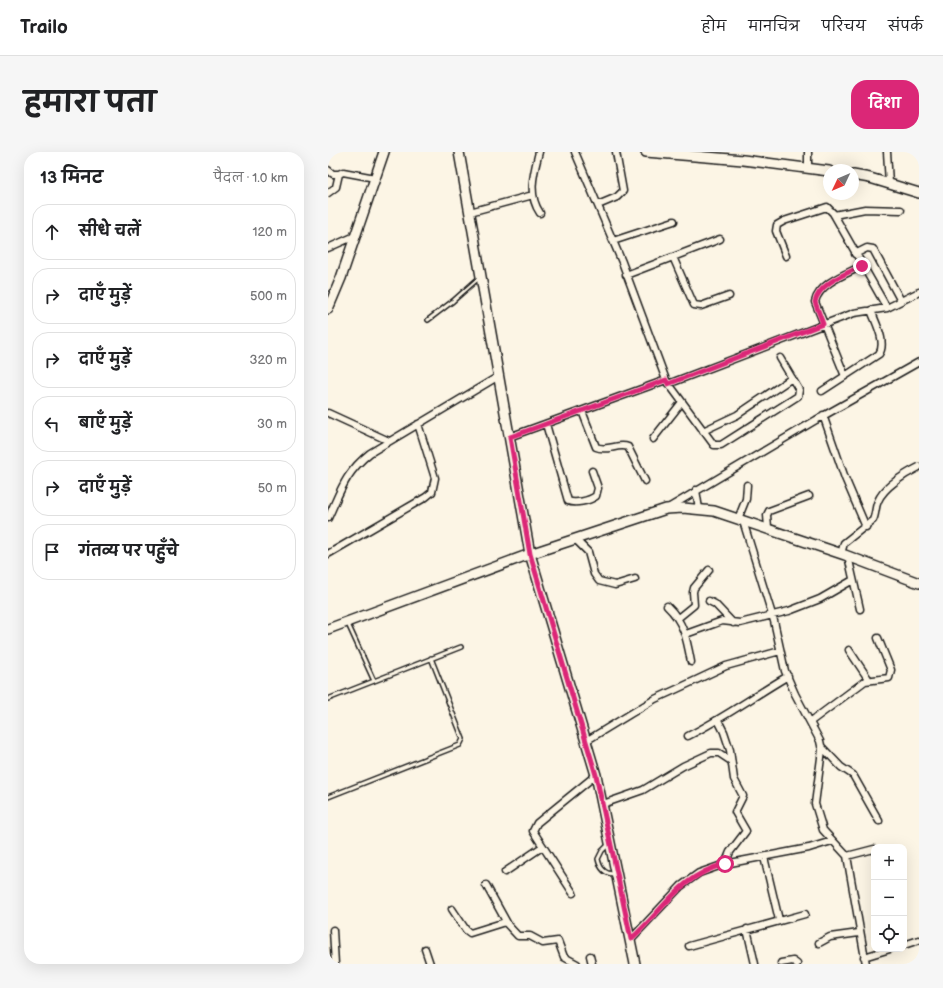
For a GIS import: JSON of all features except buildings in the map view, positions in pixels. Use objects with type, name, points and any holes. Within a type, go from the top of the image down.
[{"type":"main road","points":[[328,309],[341,278],[384,152]]},
{"type":"main road","points":[[459,152],[530,554],[596,775],[612,842],[636,964]]},
{"type":"main road","points":[[646,152],[745,156],[823,170]]},
{"type":"main road","points":[[859,176],[889,183],[919,193]]},
{"type":"main road","points":[[328,629],[530,554],[666,509],[699,509],[741,520],[845,555],[919,583]]},
{"type":"street","points":[[539,152],[532,186],[534,203],[540,213]]},
{"type":"street","points":[[575,152],[613,241],[667,382],[714,445],[721,445],[796,400],[799,393],[780,358]]},
{"type":"street","points":[[598,205],[617,197],[623,191],[616,152]]},
{"type":"street","points":[[808,152],[808,168]]},
{"type":"street","points":[[887,152],[889,183]]},
{"type":"street","points":[[328,170],[333,174],[339,174],[346,171],[375,178]]},
{"type":"street","points":[[328,193],[336,187],[339,174]]},
{"type":"street","points":[[470,212],[533,195]]},
{"type":"street","points":[[786,256],[776,231],[777,225],[824,207],[830,209],[886,308]]},
{"type":"street","points":[[834,215],[866,209],[901,210]]},
{"type":"street","points":[[613,241],[674,220]]},
{"type":"street","points":[[328,248],[355,236]]},
{"type":"street","points":[[626,275],[720,239]]},
{"type":"street","points":[[855,254],[867,248],[873,249],[901,301]]},
{"type":"street","points":[[673,257],[694,306],[701,306],[729,296]]},
{"type":"street","points":[[845,376],[815,302],[819,292],[832,282],[862,266]]},
{"type":"street","points":[[510,437],[667,382],[854,313],[886,308],[919,292]]},
{"type":"street","points":[[822,391],[879,354],[883,348],[871,310]]},
{"type":"street","points":[[666,509],[823,415],[919,362]]},
{"type":"street","points":[[328,518],[352,469],[370,453],[499,376]]},
{"type":"street","points":[[703,431],[736,415],[792,378]]},
{"type":"street","points":[[652,438],[682,402]]},
{"type":"street","points":[[582,411],[596,447],[602,449],[622,446],[628,447],[645,481]]},
{"type":"street","points":[[328,421],[330,413],[389,441]]},
{"type":"street","points":[[823,415],[844,478],[866,526]]},
{"type":"street","points":[[328,554],[426,497],[432,492],[435,478],[418,424]]},
{"type":"street","points":[[546,424],[568,500],[571,502],[596,496],[598,488],[592,471]]},
{"type":"street","points":[[860,608],[854,580],[845,555],[844,543],[873,520],[876,507],[882,495],[905,475],[919,468]]},
{"type":"street","points":[[747,485],[746,499],[741,520],[772,614],[780,651],[788,676],[822,746],[841,766],[853,775],[879,821]]},
{"type":"street","points":[[696,490],[699,509]]},
{"type":"street","points":[[768,528],[767,515],[769,511],[809,496]]},
{"type":"street","points":[[576,540],[588,552],[594,574],[599,581],[615,585],[634,579]]},
{"type":"street","points":[[678,618],[694,605],[694,588],[709,570]]},
{"type":"street","points":[[686,634],[722,621],[740,623],[789,611],[808,604],[854,580]]},
{"type":"street","points":[[709,601],[715,604],[733,622]]},
{"type":"street","points":[[667,606],[678,618],[686,634],[691,662]]},
{"type":"street","points":[[810,722],[861,684],[869,680],[889,678],[891,675],[891,670],[878,638]]},
{"type":"street","points":[[849,650],[869,680]]},
{"type":"street","points":[[586,741],[655,699],[726,666],[780,651]]},
{"type":"street","points":[[688,736],[718,720],[788,676]]},
{"type":"street","points":[[718,720],[724,732],[734,779],[743,796],[734,812],[746,831],[730,852],[725,864]]},
{"type":"street","points":[[822,746],[815,804],[823,830],[847,856],[859,933],[866,964]]},
{"type":"street","points":[[603,804],[643,790],[683,766],[711,752],[719,753],[731,761]]},
{"type":"street","points":[[573,893],[542,848],[534,834],[534,827],[596,775]]},
{"type":"street","points":[[631,939],[681,886],[699,873],[725,864],[809,848],[832,841]]},
{"type":"street","points":[[505,872],[542,848]]},
{"type":"street","points":[[847,856],[871,850]]},
{"type":"street","points":[[764,857],[779,920]]},
{"type":"street","points":[[486,885],[507,922],[518,936],[530,936],[542,943],[558,941],[564,957],[577,964]]},
{"type":"street","points":[[452,909],[466,930],[470,933],[502,922],[507,922]]},
{"type":"street","points":[[689,946],[746,929],[805,914]]},
{"type":"street","points":[[746,929],[756,964]]},
{"type":"street","points":[[333,930],[334,964]]},
{"type":"street","points":[[819,943],[830,937],[859,933]]},
{"type":"street","points":[[907,944],[919,940]]},
{"type":"street","points":[[425,949],[430,964]]},
{"type":"street","points":[[864,957],[880,952]]},
{"type":"street","points":[[590,956],[592,964]]},
{"type":"street","points":[[780,963],[794,961],[797,964]]},
{"type":"lane","points":[[428,320],[453,301],[481,276]]},
{"type":"lane","points":[[347,622],[374,681]]},
{"type":"lane","points":[[328,699],[461,647]]},
{"type":"lane","points":[[328,797],[460,745],[462,739],[431,658]]},
{"type":"lane","points":[[612,842],[599,855],[599,865],[606,872],[618,874]]},
{"type":"route","points":[[725,864],[707,869],[681,886],[644,927],[631,939],[601,791],[530,554],[510,437],[666,380],[668,384],[757,351],[823,324],[815,302],[819,292],[832,282],[862,266]]}]
